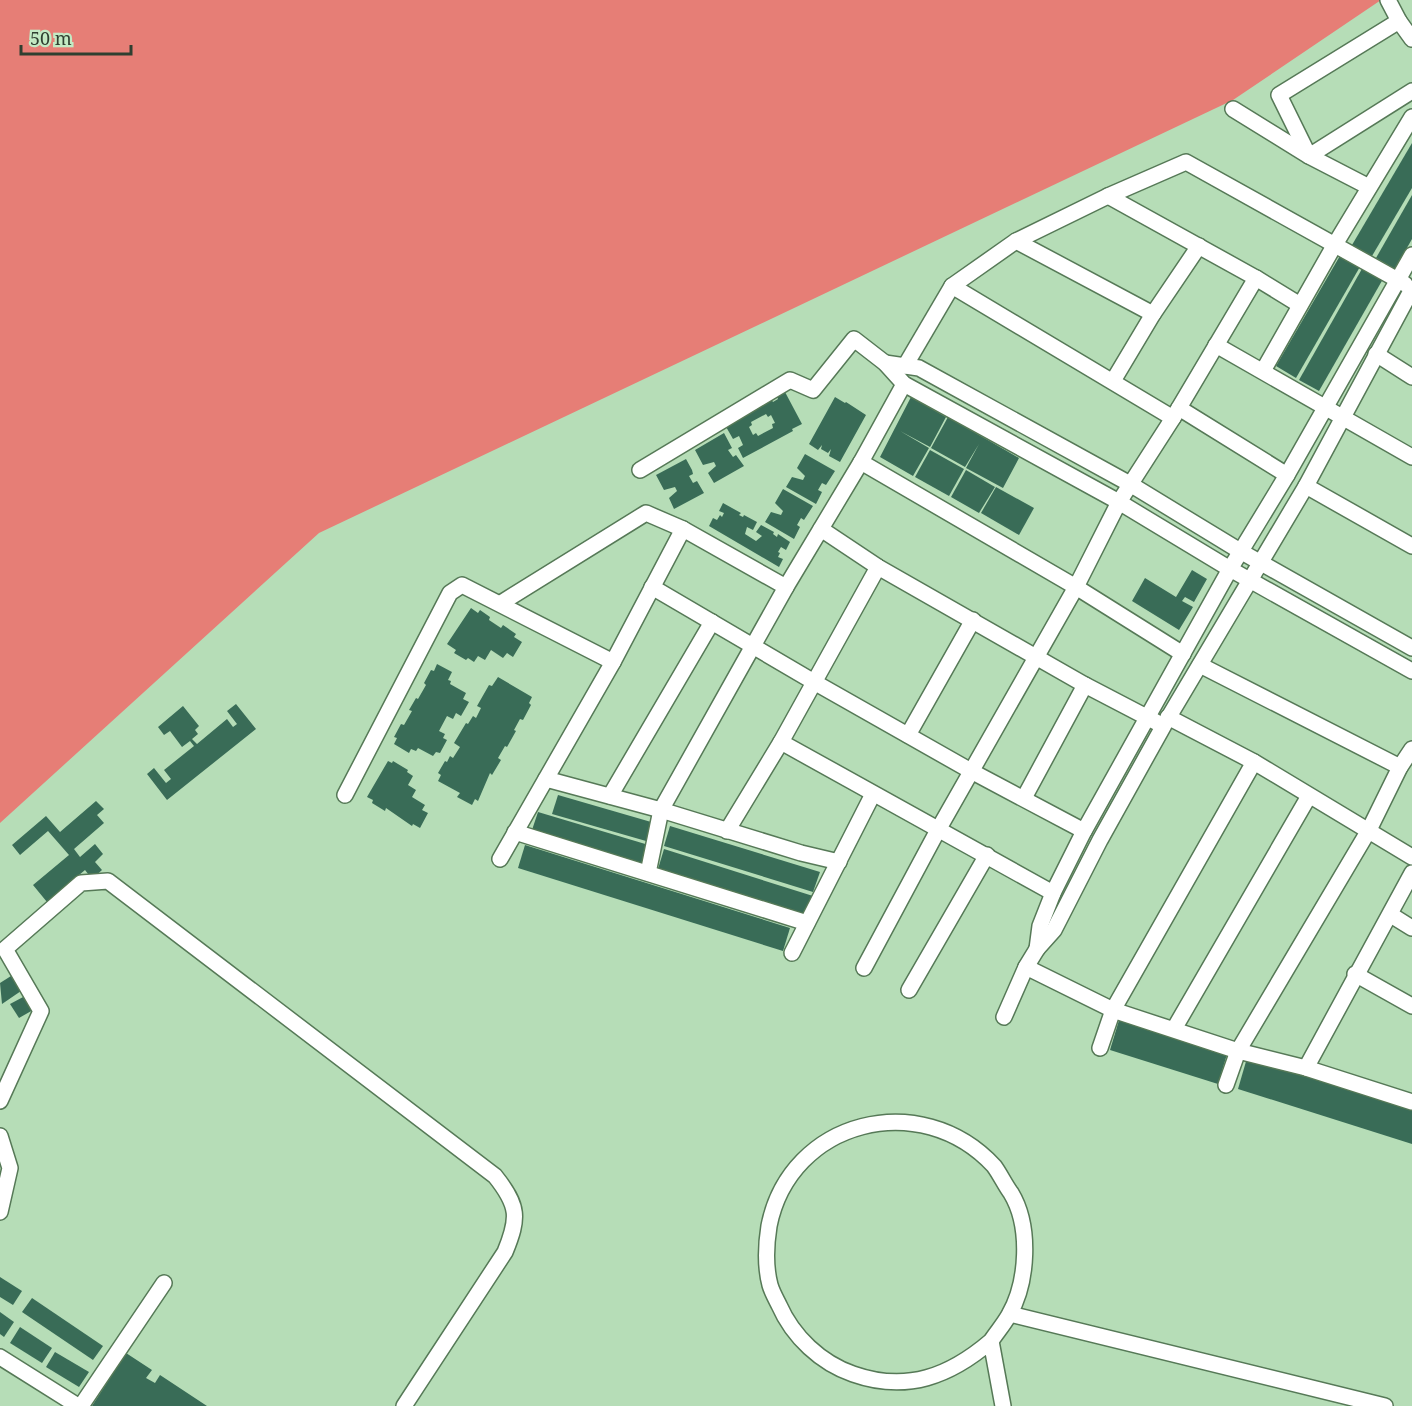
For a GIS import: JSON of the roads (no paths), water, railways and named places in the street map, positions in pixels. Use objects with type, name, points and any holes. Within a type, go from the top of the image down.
[{"type":"street","points":[[1388,0],[1412,39]]},
{"type":"street","points":[[1310,156],[1280,94],[1399,21]]},
{"type":"street","points":[[1310,156],[1412,91]]},
{"type":"street","points":[[1233,109],[1310,156],[1369,187]]},
{"type":"street","points":[[1263,371],[1334,246],[1412,117]]},
{"type":"street","points":[[905,366],[952,285],[1016,241],[1108,196],[1186,162],[1334,246],[1398,279],[1412,289],[1306,486],[1166,721],[1054,930],[1037,949],[1026,967],[1004,1017]]},
{"type":"street","points":[[1108,196],[1300,305]]},
{"type":"street","points":[[1016,241],[1153,314]]},
{"type":"street","points":[[1113,381],[1153,314],[1199,246]]},
{"type":"street","points":[[1037,949],[1040,926],[1053,893],[1084,831],[1230,568],[1287,475],[1412,255]]},
{"type":"street","points":[[864,968],[938,830],[1076,587],[1119,502],[1176,413],[1256,278]]},
{"type":"street","points":[[952,285],[1113,381],[1287,475]]},
{"type":"street","points":[[640,470],[790,381],[813,390],[854,339],[885,363],[904,384],[1119,502],[1412,671]]},
{"type":"street","points":[[1216,345],[1412,457]]},
{"type":"street","points":[[1376,354],[1412,377]]},
{"type":"street","points":[[885,363],[919,369],[1130,484],[1240,551],[1412,648]]},
{"type":"street","points":[[648,873],[661,810],[786,587],[861,462],[904,384]]},
{"type":"street","points":[[861,462],[1076,587],[1183,654]]},
{"type":"street","points":[[1306,486],[1412,546]]},
{"type":"street","points":[[501,603],[646,513],[683,529],[786,587]]},
{"type":"street","points":[[500,859],[613,662],[683,529]]},
{"type":"street","points":[[820,529],[878,567],[1086,685],[1147,718],[1166,721],[1254,762],[1412,857]]},
{"type":"street","points":[[727,831],[781,742],[878,567]]},
{"type":"street","points":[[345,795],[450,593],[462,585],[613,662]]},
{"type":"street","points":[[652,587],[971,771],[1084,831]]},
{"type":"street","points":[[908,735],[973,620]]},
{"type":"street","points":[[610,796],[712,622]]},
{"type":"street","points":[[1200,665],[1400,767]]},
{"type":"street","points":[[1024,798],[1086,685]]},
{"type":"street","points":[[781,742],[1053,893]]},
{"type":"street","points":[[1226,1085],[1238,1051],[1369,830],[1400,767],[1412,749]]},
{"type":"street","points":[[1100,1048],[1113,1010],[1254,762]]},
{"type":"street","points":[[546,779],[838,862]]},
{"type":"street","points":[[792,953],[873,794]]},
{"type":"street","points":[[1174,1029],[1309,796]]},
{"type":"street","points":[[515,832],[807,923]]},
{"type":"street","points":[[909,990],[987,855]]},
{"type":"street","points":[[1306,1068],[1355,974],[1391,915],[1412,873]]},
{"type":"street","points":[[0,1101],[40,1011],[5,949],[81,883],[108,881],[495,1176],[507,1192],[514,1209],[515,1228],[505,1252],[404,1406]]},
{"type":"street","points":[[1391,915],[1412,928]]},
{"type":"street","points":[[1026,967],[1113,1010],[1238,1051],[1306,1068],[1412,1102]]},
{"type":"street","points":[[1355,974],[1412,1006]]},
{"type":"street","points":[[892,1121],[930,1126],[965,1142],[995,1167],[1015,1200],[1025,1238],[1023,1277],[1010,1314],[991,1341],[970,1359],[945,1372],[919,1380],[891,1382],[864,1378],[843,1370],[810,1349],[785,1320],[770,1284],[766,1245],[773,1207],[791,1173],[819,1146],[853,1128],[892,1121]]},
{"type":"street","points":[[0,1136],[10,1167],[0,1212]]},
{"type":"street","points":[[0,1357],[80,1406],[164,1283]]},
{"type":"street","points":[[1010,1314],[1385,1406]]},
{"type":"street","points":[[991,1341],[1003,1406]]}]
